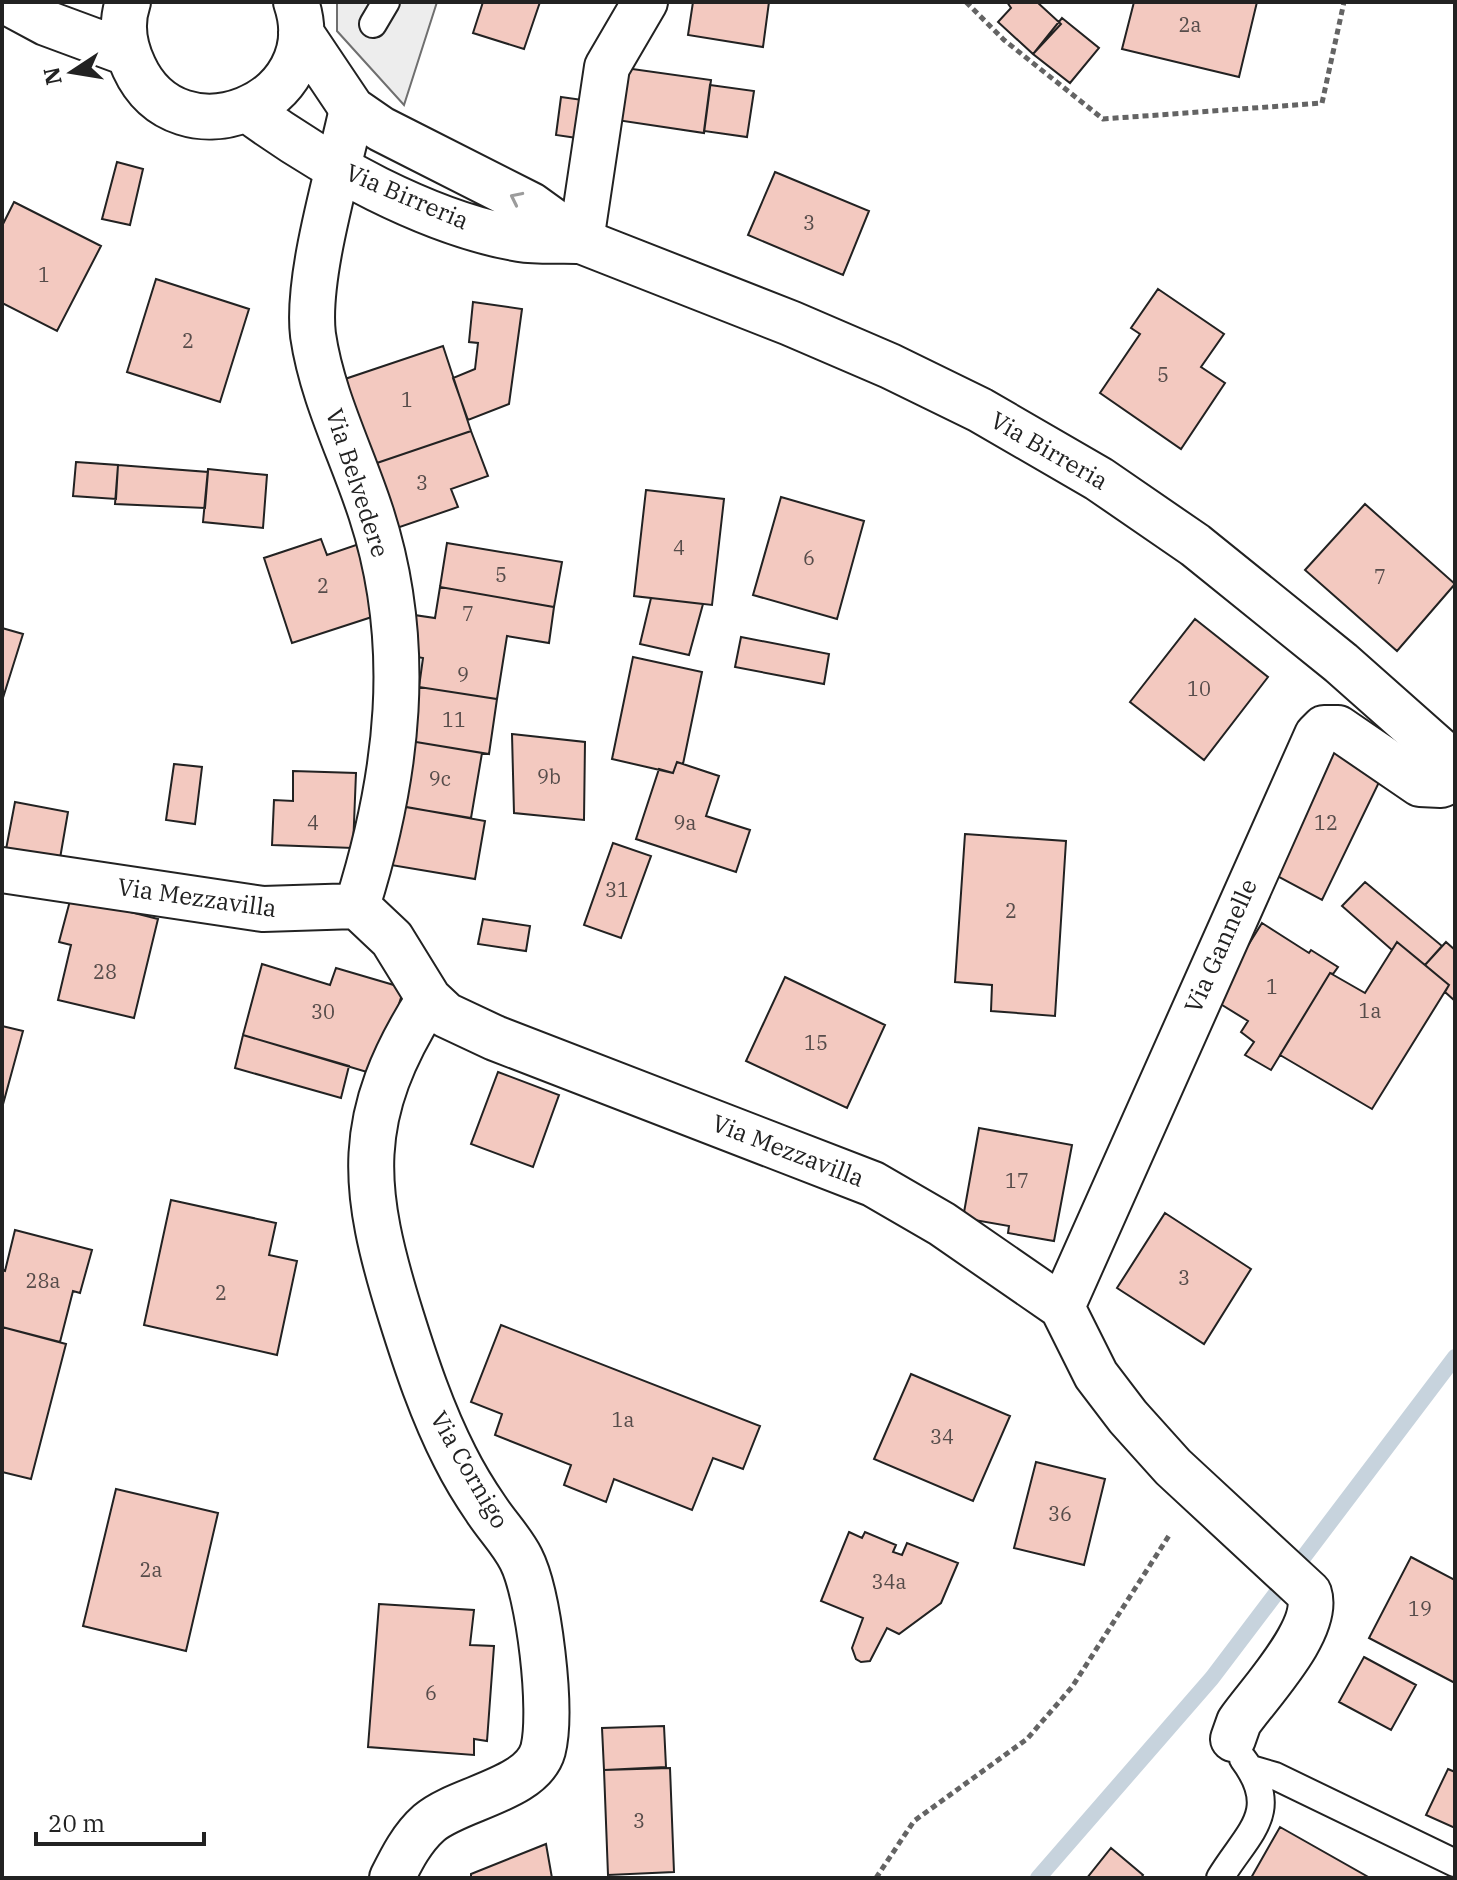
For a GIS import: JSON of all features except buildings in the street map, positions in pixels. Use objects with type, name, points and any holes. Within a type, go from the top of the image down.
[{"type":"street","points":[[8,2],[46,23],[127,53]]},
{"type":"street","points":[[128,2],[124,22],[127,53],[146,86],[176,109],[199,116],[224,117],[248,110],[270,97],[286,79],[296,57],[298,18]]},
{"type":"street","points":[[581,241],[607,67],[645,2]]},
{"type":"street","name":"Via Birreria","points":[[298,18],[352,109],[427,154],[531,205],[581,241],[890,366],[980,410],[1099,479],[1195,545],[1341,663],[1455,764]]},
{"type":"street","name":"Via Belvedere","points":[[352,109],[317,273],[313,334],[321,376],[372,515],[399,655],[399,697],[388,791],[378,839],[357,906]]},
{"type":"street","name":"Via Birreria","points":[[248,110],[339,169],[406,201],[467,224],[521,239],[581,241]]},
{"type":"street","name":"Via Gannelle","points":[[1062,1307],[1317,735],[1324,728],[1338,728],[1420,784],[1441,785],[1455,779]]},
{"type":"street","name":"Via Mezzavilla","points":[[2,870],[263,909],[357,906],[392,939],[429,999],[446,1015],[495,1038],[873,1184],[942,1224],[1062,1307],[1096,1375],[1128,1417],[1198,1490],[1304,1586],[1312,1603],[1303,1634],[1239,1722],[1242,1754]]},
{"type":"street","name":"Via Cornigo","points":[[392,1878],[416,1836],[431,1821],[509,1783],[537,1763],[545,1732],[536,1606],[529,1579],[521,1558],[484,1507],[433,1412],[376,1226],[369,1183],[373,1129],[400,1046],[429,999]]},
{"type":"lane","points":[[1242,1754],[1275,1776],[1455,1863]]},
{"type":"lane","points":[[1220,1878],[1256,1829],[1260,1817],[1262,1801],[1242,1754]]},
{"type":"path","points":[[966,2],[1004,40],[1103,119],[1322,103],[1344,2]]},
{"type":"path","points":[[876,1878],[914,1821],[1027,1739],[1072,1687],[1198,1490]]},
{"type":"shaded area","points":[[337,2],[437,2],[404,105],[337,31]]},
{"type":"waterway","points":[[1038,1878],[1212,1678],[1455,1357]]}]
